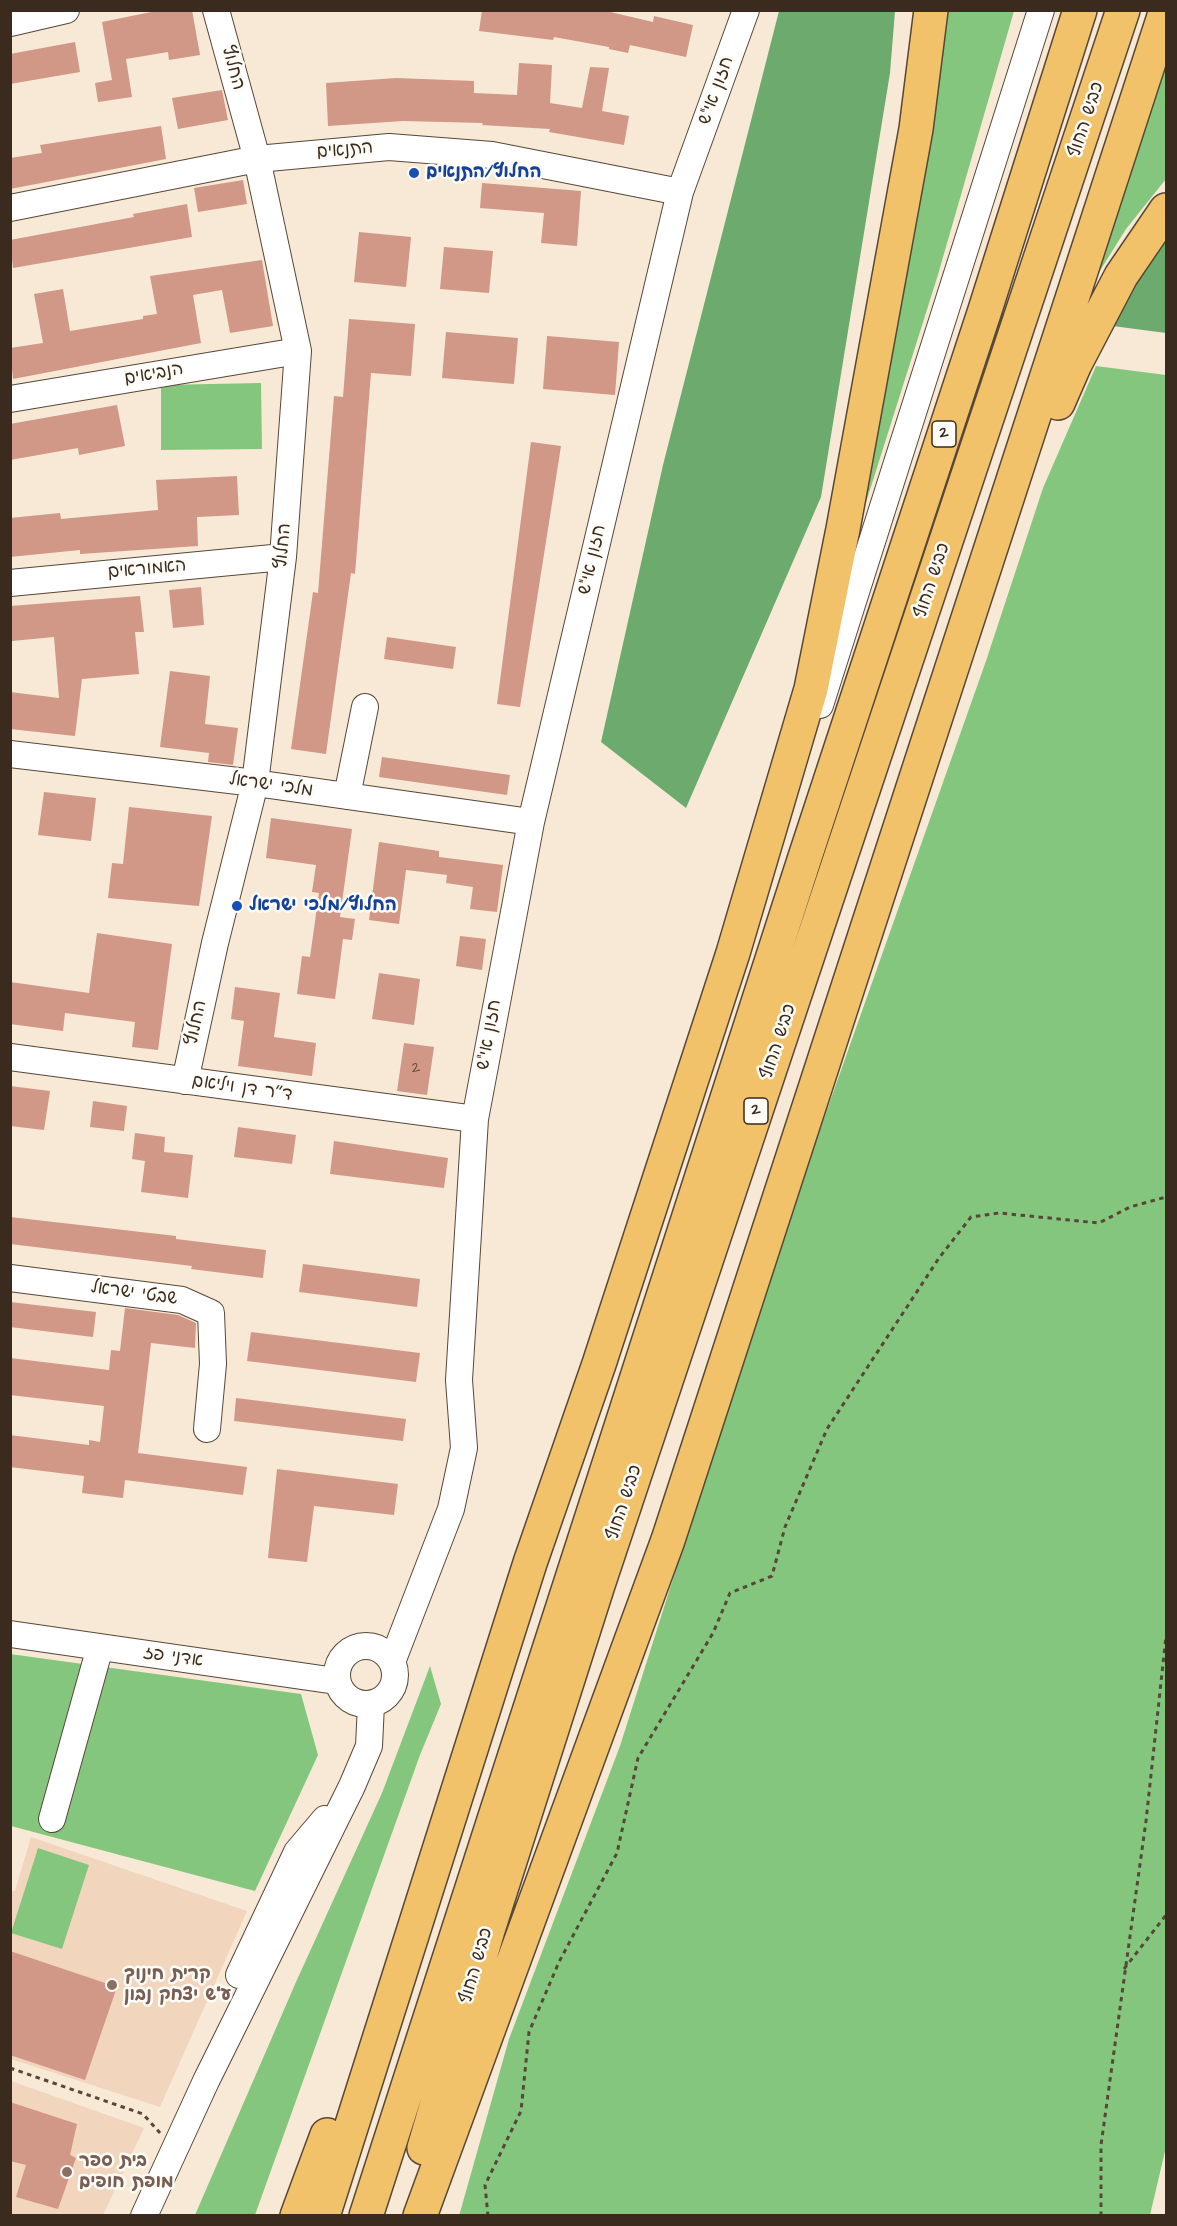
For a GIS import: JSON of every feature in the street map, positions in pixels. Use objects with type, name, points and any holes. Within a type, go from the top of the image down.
[{"type":"highway","points":[[323,2216],[530,1563],[599,1364],[733,953],[812,688],[916,129],[931,10]]},
{"type":"highway","name":"כביש החוף","points":[[366,2216],[1080,10]]},
{"type":"highway","name":"כביש החוף","points":[[404,2216],[488,1930],[598,1585],[1124,10]]},
{"type":"highway","points":[[420,2216],[668,1540],[1166,10]]},
{"type":"highway","points":[[968,618],[1075,364],[1121,276],[1167,210]]},
{"type":"highway","points":[[297,2216],[468,1762]]},
{"type":"street","points":[[10,23],[66,10]]},
{"type":"street","name":"החלוץ","points":[[185,1081],[215,943],[255,783],[284,557],[298,351],[257,159],[216,10]]},
{"type":"street","name":"חזון אי\"ש","points":[[392,1662],[451,1509],[464,1448],[459,1380],[475,1119],[531,822],[680,192],[746,10]]},
{"type":"street","points":[[733,953],[834,663],[1041,10]]},
{"type":"street","name":"התנאים","points":[[10,208],[257,159],[389,147],[492,155],[680,192]]},
{"type":"street","name":"הנביאים","points":[[10,399],[298,351]]},
{"type":"street","name":"האמוראים","points":[[10,583],[284,557]]},
{"type":"street","points":[[347,796],[365,707]]},
{"type":"street","name":"מלכי ישראל","points":[[10,754],[255,783],[531,822]]},
{"type":"street","name":"ד״ר דן ויליאם","points":[[10,1057],[475,1119]]},
{"type":"street","name":"שבטי ישראל","points":[[10,1278],[182,1300],[211,1313],[213,1364],[207,1429]]},
{"type":"street","name":"אדני פז","points":[[10,1635],[336,1681]]},
{"type":"street","points":[[52,1820],[100,1647]]},
{"type":"street","points":[[356,1647],[376,1648],[392,1662],[394,1682],[388,1694],[371,1704],[360,1704],[347,1698],[336,1681],[340,1660],[356,1647]]},
{"type":"street","points":[[144,2216],[206,2081],[369,1746],[371,1704]]},
{"type":"street","points":[[126,2216],[297,1852],[351,1786]]},
{"type":"path","points":[[488,2216],[484,2185],[521,2111],[529,2032],[559,1962],[616,1853],[638,1758],[713,1633],[730,1593],[772,1576],[785,1527],[827,1429],[939,1257],[971,1217],[999,1213],[1099,1223],[1130,1207],[1167,1197]]},
{"type":"path","points":[[1101,2216],[1101,2145],[1123,1971],[1146,1821],[1167,1635]]},
{"type":"path","points":[[1123,1971],[1167,1915]]},
{"type":"path","points":[[10,2068],[143,2114],[163,2137]]},
{"type":"shaded area","name":"קרית חינוך ע\"ש יצחק נבון","points":[[31,1837],[247,1911],[160,2107],[11,2059],[10,1891],[15,1891]]},
{"type":"shaded area","name":"בית ספר מופת חופים","points":[[11,2081],[144,2128],[103,2215],[11,2216]]},
{"type":"green space","points":[[779,11],[895,11],[890,73],[821,497],[686,808],[601,742],[663,465]]},
{"type":"green space","points":[[940,11],[1014,11],[937,278],[862,515]]},
{"type":"green space","points":[[1166,60],[1166,179],[1126,229],[1083,298]]},
{"type":"green space","points":[[1166,233],[1166,333],[1105,325]]},
{"type":"green space","points":[[1096,366],[1166,375],[1166,2147],[1150,2215],[459,2216],[509,2039],[620,1746],[777,1251],[986,661],[1043,488]]},
{"type":"green space","points":[[261,383],[262,449],[161,450],[161,385]]},
{"type":"green space","points":[[10,1654],[301,1694],[318,1755],[255,1891],[11,1826]]},
{"type":"green space","points":[[430,1666],[441,1704],[420,1755],[255,2215],[195,2215],[296,1982],[382,1793]]},
{"type":"green space","points":[[38,1848],[89,1865],[62,1949],[11,1933]]},
{"type":"building","points":[[161,10],[192,10],[200,55],[169,60],[168,52],[126,59],[132,97],[98,102],[95,83],[112,80],[102,22]]},
{"type":"building","points":[[482,10],[602,10],[653,22],[654,16],[693,25],[686,57],[630,45],[628,53],[609,49],[609,47],[554,37],[553,40],[479,31]]},
{"type":"building","points":[[75,42],[80,72],[10,84],[10,54]]},
{"type":"building","points":[[519,63],[552,65],[550,103],[582,108],[590,67],[609,68],[602,111],[629,116],[624,145],[549,132],[550,129],[482,125],[483,123],[403,121],[328,126],[326,83],[396,78],[474,81],[474,93],[517,95]]},
{"type":"building","points":[[222,90],[228,120],[178,129],[172,98]]},
{"type":"building","points":[[161,126],[166,159],[10,189],[10,158],[42,153],[40,145]]},
{"type":"building","points":[[243,180],[247,204],[198,212],[194,188]]},
{"type":"building","points":[[482,183],[581,191],[577,246],[541,243],[544,213],[480,208]]},
{"type":"building","points":[[187,204],[192,237],[13,268],[10,240],[134,217],[133,214]]},
{"type":"building","points":[[359,232],[411,237],[406,287],[354,282]]},
{"type":"building","points":[[444,247],[493,251],[489,293],[440,289]]},
{"type":"building","points":[[262,260],[273,326],[230,333],[222,290],[193,295],[201,343],[13,379],[10,348],[43,343],[34,294],[63,289],[70,331],[143,319],[143,316],[157,314],[150,276]]},
{"type":"building","points":[[349,319],[415,324],[411,376],[371,373],[355,574],[351,573],[326,754],[291,749],[313,592],[318,593],[334,396],[343,397]]},
{"type":"building","points":[[446,332],[518,338],[514,384],[442,378]]},
{"type":"building","points":[[547,336],[619,342],[615,395],[543,389]]},
{"type":"building","points":[[117,405],[125,446],[79,455],[78,448],[10,460],[10,424]]},
{"type":"building","points":[[531,442],[561,446],[520,707],[497,704]]},
{"type":"building","points":[[237,476],[239,515],[197,517],[198,546],[80,554],[80,550],[10,557],[10,518],[60,513],[61,519],[158,510],[156,480]]},
{"type":"building","points":[[201,587],[204,625],[173,628],[169,590]]},
{"type":"building","points":[[140,596],[144,632],[135,632],[139,674],[82,679],[75,736],[10,729],[10,692],[59,698],[54,637],[12,641],[10,606]]},
{"type":"building","points":[[387,637],[456,647],[453,669],[384,659]]},
{"type":"building","points":[[170,671],[210,676],[205,724],[238,728],[233,765],[208,762],[209,753],[160,747]]},
{"type":"building","points":[[382,757],[510,775],[507,795],[379,777]]},
{"type":"building","points":[[44,792],[96,798],[91,841],[38,835]]},
{"type":"building","points":[[129,807],[212,816],[199,906],[108,898],[112,863],[123,864]]},
{"type":"building","points":[[271,818],[352,829],[340,917],[355,919],[352,940],[343,939],[335,999],[297,994],[302,956],[310,957],[319,893],[312,892],[316,865],[266,858]]},
{"type":"building","points":[[379,842],[439,851],[439,857],[503,865],[497,912],[470,909],[473,887],[446,883],[447,875],[406,870],[399,924],[369,920]]},
{"type":"building","points":[[97,933],[172,944],[158,1050],[132,1047],[135,1022],[65,1013],[63,1031],[10,1024],[10,982],[89,993]]},
{"type":"building","points":[[460,936],[486,939],[482,970],[456,966]]},
{"type":"building","points":[[379,973],[420,979],[414,1025],[372,1019]]},
{"type":"building","points":[[235,987],[280,993],[274,1037],[316,1043],[312,1076],[238,1066],[244,1021],[231,1019]]},
{"type":"building","points":[[404,1043],[434,1047],[427,1095],[397,1091]]},
{"type":"building","points":[[10,1086],[50,1091],[44,1130],[10,1126]]},
{"type":"building","points":[[93,1101],[127,1106],[124,1131],[90,1127]]},
{"type":"building","points":[[238,1127],[296,1135],[292,1164],[234,1157]]},
{"type":"building","points":[[135,1133],[165,1137],[164,1152],[193,1155],[188,1198],[141,1192],[145,1161],[132,1159]]},
{"type":"building","points":[[334,1141],[448,1158],[444,1188],[330,1174]]},
{"type":"building","points":[[10,1217],[176,1236],[176,1239],[266,1250],[263,1278],[191,1269],[192,1266],[10,1244]]},
{"type":"building","points":[[303,1264],[420,1279],[417,1307],[299,1292]]},
{"type":"building","points":[[10,1302],[96,1312],[93,1337],[10,1327]]},
{"type":"building","points":[[125,1308],[178,1315],[196,1323],[195,1348],[151,1343],[138,1453],[247,1467],[243,1495],[125,1480],[123,1498],[82,1493],[84,1476],[10,1467],[10,1435],[89,1445],[89,1440],[100,1442],[104,1406],[10,1395],[10,1358],[109,1370],[111,1350],[120,1351]]},
{"type":"building","points":[[251,1332],[420,1353],[416,1382],[247,1361]]},
{"type":"building","points":[[236,1398],[406,1419],[403,1441],[234,1421]]},
{"type":"building","points":[[277,1469],[398,1484],[394,1515],[314,1506],[307,1562],[268,1558]]},
{"type":"building","points":[[10,1951],[117,1987],[85,2080],[10,2055]]},
{"type":"building","points":[[10,2102],[77,2124],[70,2155],[76,2158],[58,2209],[16,2197],[26,2165],[10,2161]]},
{"type":"place","name":"החלוץ/התנאים","points":[[414,173]]},
{"type":"place","name":"החלוץ/מלכי ישראל","points":[[237,906]]},
{"type":"place","name":"קרית חינוך ע\"ש יצחק נבון","points":[[112,1985]]},
{"type":"place","name":"בית ספר מופת חופים","points":[[67,2172]]}]
